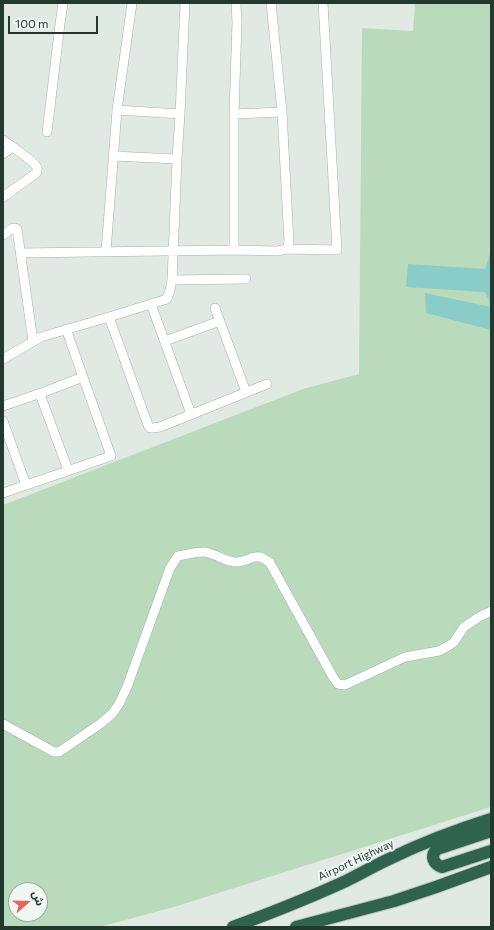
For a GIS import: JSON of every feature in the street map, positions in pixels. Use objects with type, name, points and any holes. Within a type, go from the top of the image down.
[{"type":"highway","name":"Airport Highway","points":[[233,927],[339,884],[425,843],[462,828],[491,819]]},
{"type":"highway","points":[[491,831],[437,849],[434,852],[433,860],[438,866],[442,867],[491,851]]},
{"type":"highway","points":[[296,927],[394,901],[491,867]]},
{"type":"street","points":[[47,132],[63,3]]},
{"type":"street","points":[[106,251],[117,110],[132,3]]},
{"type":"street","points":[[3,359],[41,336],[167,299],[172,280],[185,3]]},
{"type":"street","points":[[234,250],[236,3]]},
{"type":"street","points":[[271,3],[282,112],[289,242],[287,249]]},
{"type":"street","points":[[21,253],[234,250],[277,251],[287,249],[337,250],[323,3]]},
{"type":"street","points":[[117,110],[180,114]]},
{"type":"street","points":[[234,114],[282,112]]},
{"type":"street","points":[[3,140],[36,166],[37,169],[37,172],[3,197]]},
{"type":"street","points":[[3,154],[12,147]]},
{"type":"street","points":[[113,156],[177,159]]},
{"type":"street","points":[[3,234],[13,228],[17,229],[33,341]]},
{"type":"street","points":[[172,280],[246,280]]},
{"type":"street","points":[[151,304],[191,414]]},
{"type":"street","points":[[215,308],[246,392]]},
{"type":"street","points":[[109,317],[150,428],[160,427],[267,384]]},
{"type":"street","points":[[165,341],[220,321]]},
{"type":"street","points":[[3,493],[110,456],[66,329]]},
{"type":"street","points":[[3,406],[83,377]]},
{"type":"street","points":[[44,392],[41,394],[41,397],[68,470]]},
{"type":"street","points":[[3,421],[26,485]]},
{"type":"street","points":[[3,724],[54,752],[59,752],[112,714],[119,704],[127,687],[170,568],[178,556],[203,552],[236,562],[260,556],[270,563],[338,684],[345,685],[405,657],[439,651],[454,642],[464,627],[491,611]]},
{"type":"green space","points":[[415,3],[491,3],[491,807],[174,907],[99,927],[3,927],[3,505],[303,389],[359,374],[362,28],[413,31]]},
{"type":"water","points":[[491,251],[491,304],[485,292],[406,287],[408,264],[485,269]]},
{"type":"water","points":[[425,293],[491,307],[491,330],[426,313]]}]
